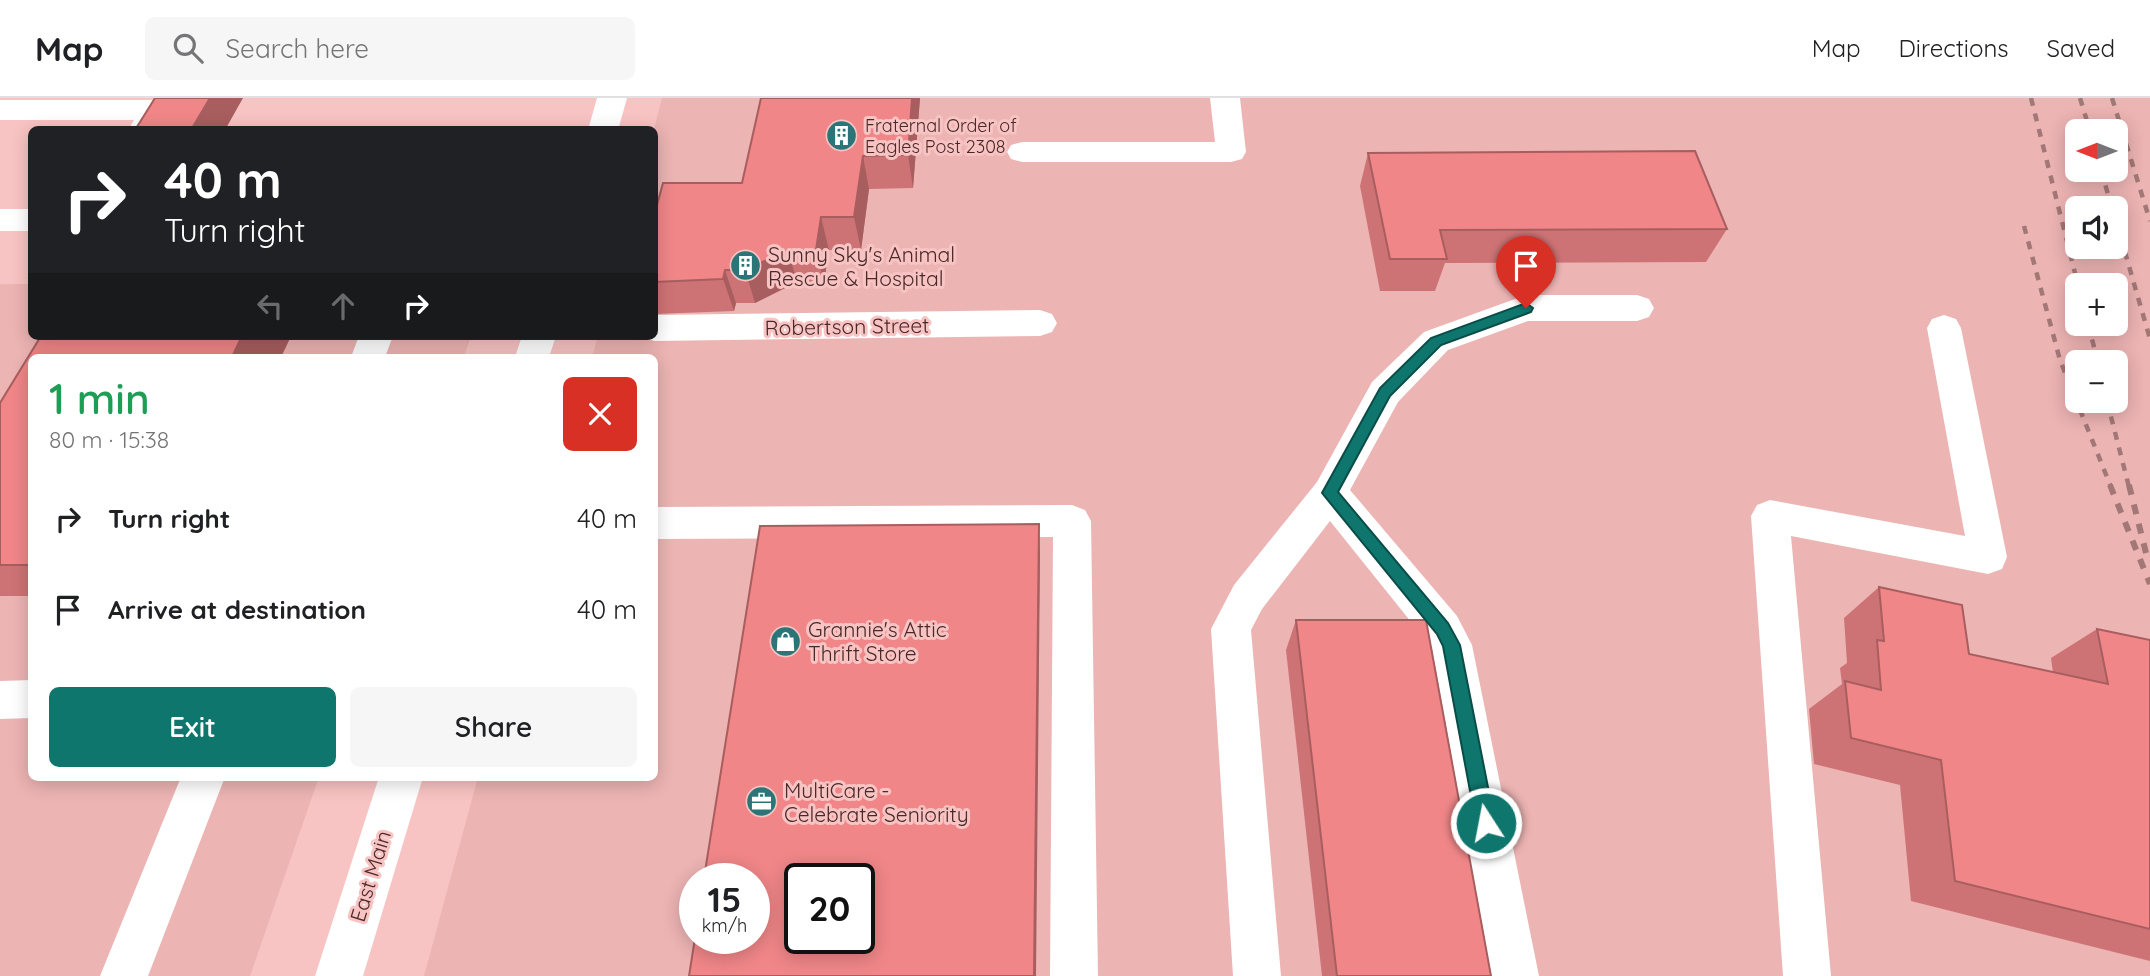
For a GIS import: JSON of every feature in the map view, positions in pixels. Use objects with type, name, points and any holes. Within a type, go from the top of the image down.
[{"type":"main road","points":[[604,126],[612,98]]},
{"type":"main road","points":[[1022,152],[1231,152],[1225,98]]},
{"type":"main road","points":[[0,110],[156,110],[146,126]]},
{"type":"main road","points":[[0,220],[28,220]]},
{"type":"main road","points":[[1257,976],[1231,629],[1248,597],[1330,493],[1385,392],[1436,341],[1526,308],[1637,308]]},
{"type":"main road","name":"Robertson Street","points":[[658,328],[1040,323]]},
{"type":"main road","points":[[1807,976],[1770,516],[1988,557],[1944,327]]},
{"type":"main road","points":[[1330,493],[1443,629],[1452,645],[1515,976]]},
{"type":"main road","points":[[658,523],[1072,521],[1074,976]]},
{"type":"main road","points":[[0,700],[28,699]]},
{"type":"main road","points":[[124,976],[201,781]]},
{"type":"main road","name":"East Main","points":[[339,976],[400,781]]},
{"type":"shaded area","points":[[662,98],[2150,98],[2150,976],[424,976],[477,781],[658,781],[658,354],[593,354],[597,340],[658,340],[658,126],[655,126]]},
{"type":"shaded area","points":[[0,284],[28,284],[28,340],[470,340],[465,354],[28,354],[28,781],[318,781],[250,976],[0,976]]},
{"type":"building","points":[[155,98],[210,98],[193,126],[138,126]]},
{"type":"building","points":[[761,98],[912,98],[908,155],[863,156],[854,217],[821,217],[816,250],[788,250],[745,270],[725,270],[723,279],[658,282],[658,201],[663,183],[742,183]]},
{"type":"building","points":[[1695,151],[1727,229],[1440,230],[1447,259],[1390,259],[1368,153]]},
{"type":"building","points":[[39,340],[240,340],[233,354],[30,354]]},
{"type":"building","points":[[28,357],[28,565],[0,565],[0,403]]},
{"type":"building","points":[[1039,524],[1034,976],[689,976],[692,954],[770,954],[770,863],[706,863],[760,526]]},
{"type":"building","points":[[1879,587],[1962,605],[1969,654],[2108,684],[2097,629],[2150,640],[2150,929],[1955,881],[1941,760],[1851,738],[1845,681],[1881,690],[1877,640],[1884,641]]},
{"type":"building","points":[[1296,620],[1426,620],[1491,976],[1337,976]]},
{"type":"railway","points":[[2031,98],[2075,273]]},
{"type":"railway","points":[[2080,98],[2086,119]]},
{"type":"railway","points":[[2112,98],[2150,221]]},
{"type":"railway","points":[[2104,182],[2109,196]]},
{"type":"railway","points":[[2024,226],[2060,360],[2111,487]]},
{"type":"railway","points":[[2127,259],[2150,339]]},
{"type":"railway","points":[[2091,336],[2095,350]]},
{"type":"railway","points":[[2110,413],[2129,487]]},
{"type":"railway","points":[[2110,485],[2150,584]]},
{"type":"railway","points":[[2129,485],[2146,553]]},
{"type":"place","name":"Fraternal Order of Eagles Post 2308","points":[[842,135]]},
{"type":"place","name":"Sunny Sky's Animal Rescue & Hospital","points":[[745,266]]},
{"type":"place","name":"Grannie's Attic Thrift Store","points":[[785,641]]},
{"type":"place","name":"MultiCare - Celebrate Seniority","points":[[761,802]]},
{"type":"route","points":[[1486,823],[1452,645],[1443,629],[1330,493],[1385,392],[1436,341],[1526,308]]}]
